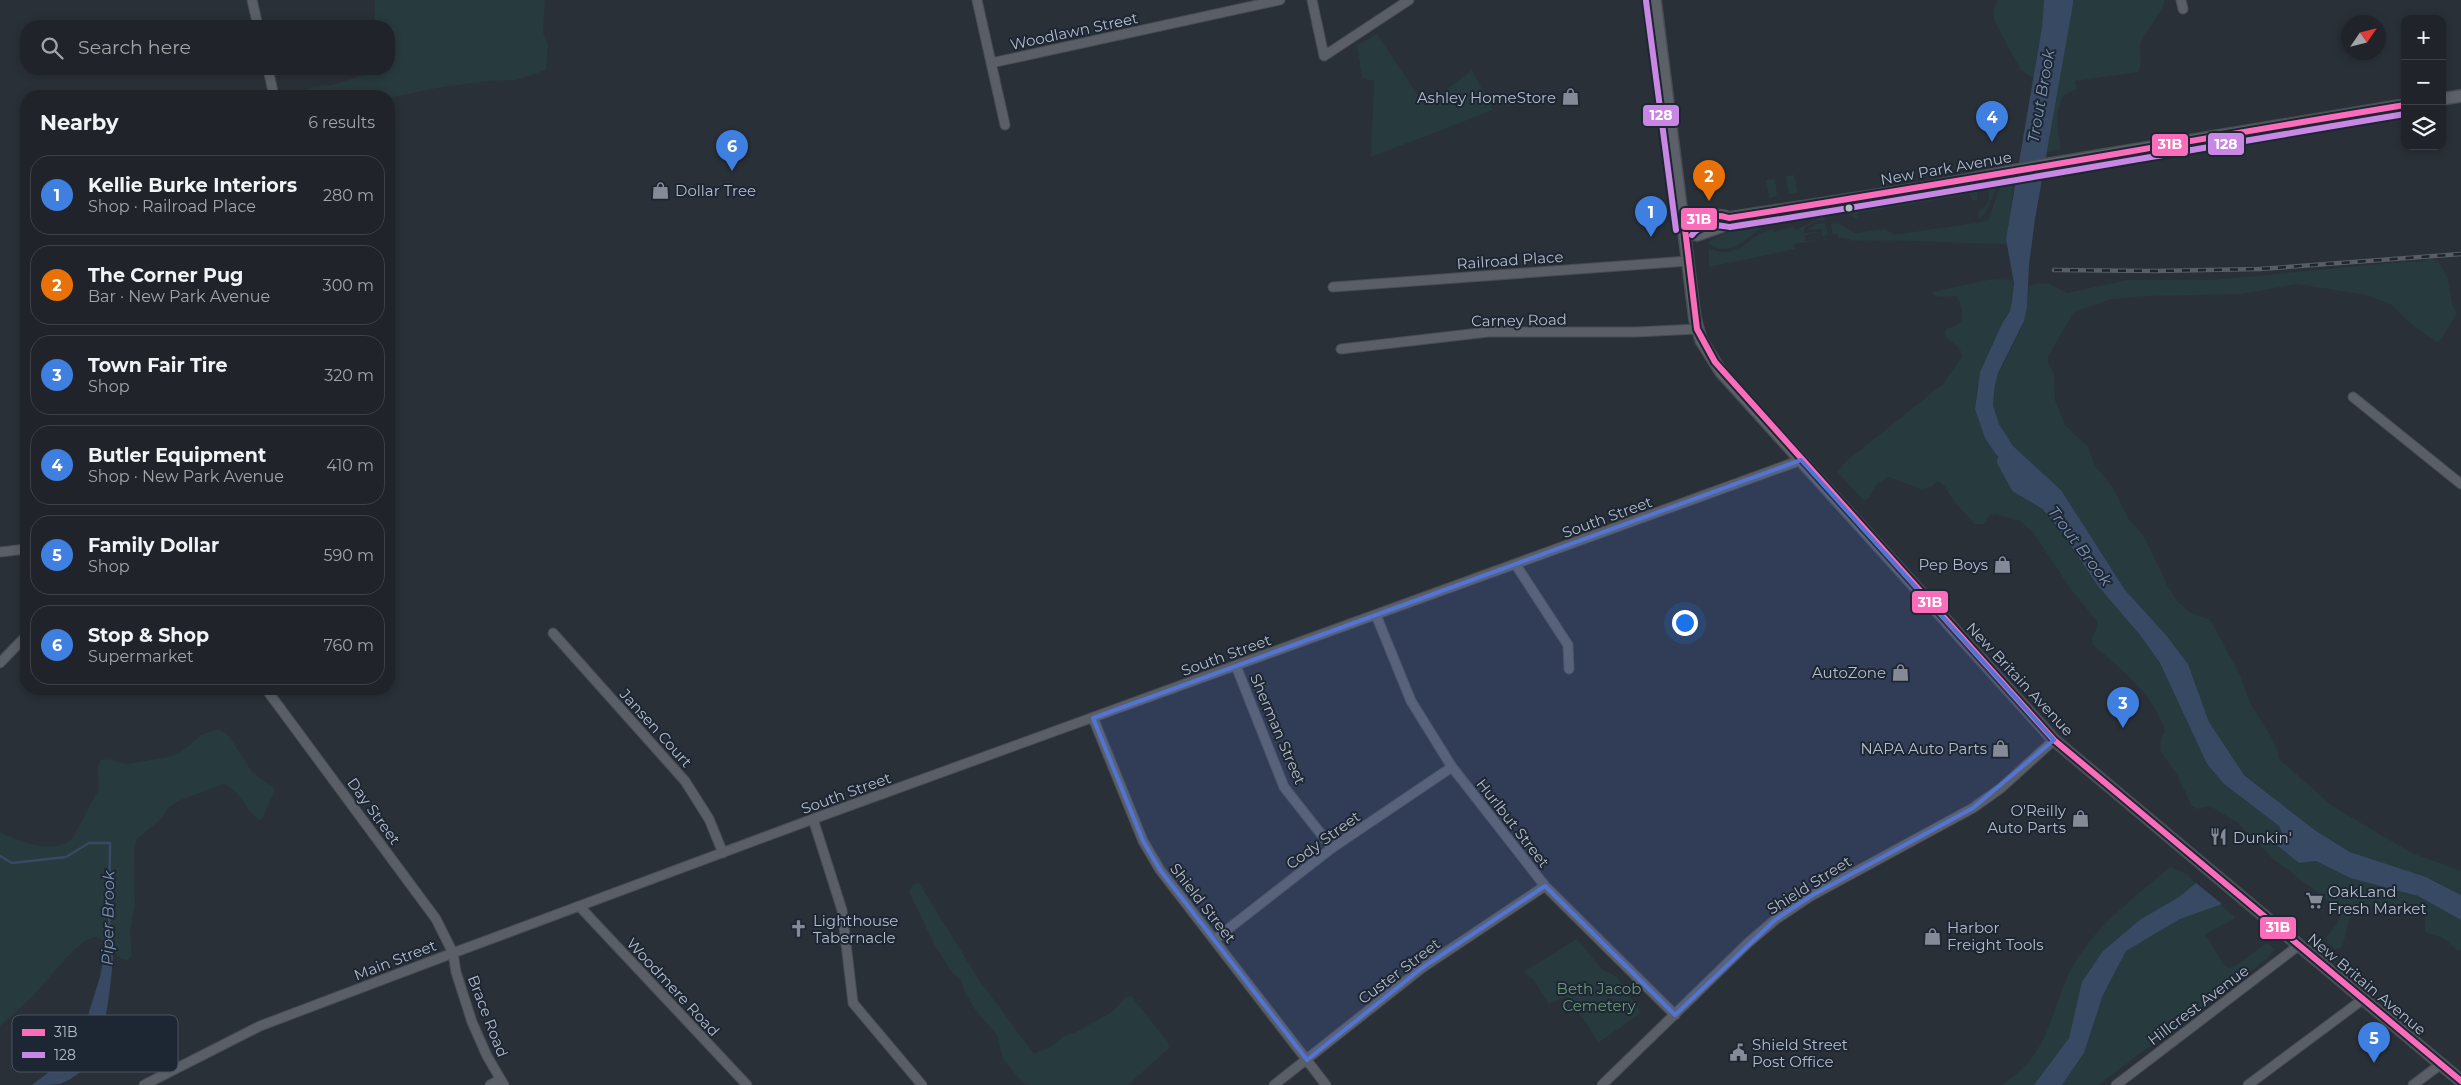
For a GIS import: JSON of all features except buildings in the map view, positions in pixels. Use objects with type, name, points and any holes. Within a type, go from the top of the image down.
[{"type":"main road","name":"New Britain Avenue","points":[[1655,0],[1697,329],[1707,352],[1722,372],[2054,740],[2461,1081]]},
{"type":"main road","points":[[2446,98],[2461,96]]},
{"type":"main road","name":"New Park Avenue","points":[[1685,229],[1697,234],[1720,227],[1729,218],[1911,190],[2044,165],[2401,106]]},
{"type":"street","points":[[252,0],[257,20]]},
{"type":"street","points":[[977,0],[1005,125]]},
{"type":"street","name":"Woodlawn Street","points":[[991,63],[1280,0]]},
{"type":"street","points":[[1312,0],[1324,56],[1409,0]]},
{"type":"street","points":[[269,75],[273,90]]},
{"type":"street","name":"Railroad Place","points":[[1334,286],[1688,261]]},
{"type":"street","name":"Carney Road","points":[[1341,349],[1488,332],[1636,332],[1697,329]]},
{"type":"street","points":[[2353,397],[2461,484]]},
{"type":"street","name":"South Street","points":[[661,876],[1801,460]]},
{"type":"street","points":[[0,552],[20,550]]},
{"type":"street","points":[[1516,565],[1568,645],[1569,669]]},
{"type":"street","name":"Hurlbut Street","points":[[1376,615],[1411,701],[1452,767],[1544,886],[1675,1015]]},
{"type":"street","name":"Jansen Court","points":[[553,633],[685,781],[709,819],[723,853]]},
{"type":"street","points":[[0,663],[20,642]]},
{"type":"street","name":"Sherman Street","points":[[1236,666],[1284,787],[1332,848]]},
{"type":"street","name":"Day Street","points":[[270,695],[436,919],[453,953]]},
{"type":"street","name":"Shield Street","points":[[1093,718],[1143,842],[1160,870],[1326,1085]]},
{"type":"street","name":"Shield Street","points":[[1602,1085],[1748,943],[1775,920],[1817,892],[1973,808],[2001,788],[2054,740]]},
{"type":"street","name":"Cody Street","points":[[1214,940],[1332,848],[1452,767]]},
{"type":"street","points":[[813,819],[842,910],[853,1004],[922,1085]]},
{"type":"street","name":"Main Street","points":[[178,1068],[260,1026],[453,953],[580,908],[661,876]]},
{"type":"street","name":"Custer Street","points":[[1274,1085],[1422,968],[1544,886]]},
{"type":"street","name":"Woodmere Road","points":[[580,908],[747,1085]]},
{"type":"street","name":"Hillcrest Avenue","points":[[2116,1085],[2298,946]]},
{"type":"street","name":"Brace Road","points":[[453,953],[456,972],[472,1022],[502,1082]]},
{"type":"street","points":[[2248,1085],[2362,1000]]},
{"type":"street","points":[[2413,1085],[2441,1064]]},
{"type":"street","name":"Main Street","points":[[144,1085],[170,1072]]},
{"type":"street","points":[[490,1085],[502,1082]]},
{"type":"highlighted area","points":[[1801,460],[2054,740],[1973,808],[1811,896],[1775,920],[1675,1015],[1545,886],[1422,968],[1307,1060],[1160,870],[1143,841],[1093,718]]},
{"type":"green space","points":[[375,0],[545,0],[543,32],[548,45],[546,70],[516,80],[488,81],[442,87],[395,97],[395,90],[305,90],[332,85],[363,75],[395,75],[395,20],[375,20]]},
{"type":"green space","points":[[1998,0],[2044,0],[2042,27],[2033,78],[2021,70],[1995,22],[1993,10]]},
{"type":"green space","points":[[2073,0],[2165,0],[2141,42],[2141,65],[2138,72],[2075,81],[2077,89],[2064,95],[2059,108],[2058,121],[2061,149],[2047,152]]},
{"type":"green space","points":[[1377,34],[1425,106],[1472,70],[1493,110],[1371,157],[1374,81],[1362,78],[1357,45]]},
{"type":"green space","points":[[1794,175],[1798,193],[1789,194],[1786,176]]},
{"type":"green space","points":[[1775,179],[1777,196],[1769,198],[1766,180]]},
{"type":"green space","points":[[2014,184],[2006,244],[1857,241],[1838,238],[1838,234],[1833,235],[1831,224],[1838,223],[1855,233],[1885,229],[1894,235],[1982,222],[1988,220],[2000,187]]},
{"type":"green space","points":[[1994,188],[1995,191],[1985,214],[1979,219],[1978,212],[1988,203],[1988,189]]},
{"type":"green space","points":[[1977,191],[1977,200],[1972,200],[1970,194],[1858,213],[1857,219],[1847,213]]},
{"type":"green space","points":[[1824,216],[1825,220],[1817,221],[1804,228],[1804,233],[1820,232],[1805,235],[1806,241],[1826,239],[1794,244],[1795,249],[1709,267],[1709,248],[1728,252],[1743,246],[1764,232],[1773,229],[1774,232],[1793,227],[1796,230]]},
{"type":"green space","points":[[1825,223],[1828,235],[1808,238],[1823,235],[1822,229],[1807,230],[1817,224]]},
{"type":"green space","points":[[1747,225],[1761,228],[1736,246],[1721,249],[1708,242],[1727,232]]},
{"type":"green space","points":[[2431,258],[2439,262],[2448,279],[2452,304],[2457,313],[2440,341],[2437,342],[2411,324],[2392,305],[2383,301],[2367,295],[2297,284],[2242,294],[2147,296],[2112,299],[2074,312],[2048,356],[2048,363],[2054,374],[2055,400],[2065,425],[2088,447],[2095,466],[2112,486],[2128,518],[2145,538],[2168,587],[2179,603],[2191,613],[2208,619],[2212,623],[2240,675],[2250,703],[2270,735],[2278,752],[2278,758],[2332,806],[2412,853],[2461,871],[2461,895],[2432,879],[2350,852],[2316,831],[2240,771],[2209,722],[2188,664],[2166,635],[2125,590],[2061,490],[2013,446],[1999,424],[1993,405],[1996,379],[2022,327],[2027,308],[2029,286],[2037,283],[2049,284],[2067,293],[2128,280],[2214,280],[2402,262],[2422,262]]},
{"type":"green space","points":[[1992,279],[2013,280],[2014,295],[2010,311],[1980,372],[1975,403],[1985,438],[2010,473],[2060,531],[2098,586],[2140,635],[2160,663],[2207,764],[2224,784],[2279,826],[2283,835],[2274,841],[2299,863],[2316,861],[2350,878],[2418,896],[2461,920],[2461,950],[2457,950],[2443,938],[2425,932],[2425,914],[2405,905],[2392,912],[2366,905],[2357,908],[2350,918],[2341,948],[2335,949],[2328,943],[2326,938],[2340,917],[2339,909],[2273,859],[2238,823],[2210,806],[2197,809],[2192,806],[2176,773],[2160,751],[2161,739],[2165,731],[2153,705],[2115,663],[2093,645],[2092,638],[2097,627],[2097,621],[2073,592],[2032,531],[2020,521],[1995,514],[1989,516],[1984,524],[1974,524],[1945,487],[1938,481],[1931,487],[1922,489],[1888,477],[1877,484],[1869,498],[1864,501],[1838,472],[1843,464],[1943,384],[1962,357],[1960,349],[1944,333],[1947,328],[1954,327],[1961,321],[1962,311],[1959,302],[1956,296],[1935,297],[1933,292]]},
{"type":"green space","points":[[219,729],[229,736],[252,772],[274,788],[273,796],[264,817],[259,820],[235,791],[224,784],[178,801],[168,808],[161,819],[137,839],[134,850],[135,906],[130,931],[132,955],[128,960],[121,959],[102,940],[95,937],[89,939],[72,952],[34,995],[0,1026],[0,832],[17,840],[36,845],[55,846],[64,844],[72,839],[98,791],[97,771],[101,760],[107,759],[126,764],[169,757],[181,752],[201,735]]},
{"type":"green space","points":[[2170,867],[2187,874],[2195,883],[2179,897],[2141,919],[2103,951],[2069,1038],[2034,1085],[2001,1085],[2018,1073],[2031,1059],[2048,1029],[2066,979],[2075,962],[2095,935],[2118,911]]},
{"type":"green space","points":[[919,883],[979,980],[1034,1054],[1052,1046],[1064,1036],[1076,1032],[1112,1012],[1125,998],[1131,996],[1168,1042],[1169,1048],[1128,1085],[1028,1085],[1022,1082],[1003,1059],[997,1035],[974,1008],[961,980],[952,972],[935,946],[909,892],[913,884]]},
{"type":"green space","points":[[2220,904],[2234,916],[2234,919],[2205,934],[2224,965],[2229,968],[2235,966],[2267,943],[2274,949],[2267,959],[2098,1085],[2062,1085],[2084,1053],[2103,995],[2126,951],[2179,919]]},
{"type":"green space","name":"Beth Jacob Cemetery","points":[[1577,939],[1602,969],[1617,977],[1641,1013],[1598,1043],[1589,1027],[1566,996],[1549,1004],[1533,979],[1523,972]]},
{"type":"water","points":[[2044,0],[2073,0],[2073,4],[2035,219],[2029,265],[2027,308],[2024,321],[1998,373],[1995,385],[1993,405],[1999,424],[2013,446],[2061,490],[2125,590],[2166,635],[2188,664],[2209,722],[2244,775],[2316,831],[2350,852],[2426,877],[2461,895],[2461,920],[2418,896],[2350,878],[2316,861],[2299,863],[2273,842],[2283,835],[2279,826],[2224,784],[2207,764],[2160,663],[2140,635],[2098,586],[2060,530],[1995,453],[1985,438],[1975,409],[1980,372],[2010,311],[2012,302],[2014,283],[2006,239],[2042,27]]},
{"type":"water","points":[[2196,883],[2222,904],[2180,919],[2126,951],[2103,995],[2084,1053],[2062,1085],[2034,1085],[2069,1038],[2082,982],[2103,951],[2141,919],[2179,897]]},
{"type":"water","points":[[107,939],[114,940],[106,1015],[89,1015],[100,977]]},
{"type":"water","points":[[49,1072],[80,1072],[59,1084],[32,1085]]},
{"type":"waterway","name":"Trout Brook","points":[[2005,461],[2018,485],[2045,501]]},
{"type":"waterway","name":"Piper Brook","points":[[0,856],[12,863],[66,857],[89,843],[110,843],[109,941]]},
{"type":"railway","points":[[2054,270],[2260,269],[2461,254]]},
{"type":"transit line","name":"128","points":[[1646,1],[1676,230]]},
{"type":"transit line","name":"31B","points":[[2401,106],[1814,205],[1729,218],[1705,217],[1685,229],[1697,329],[1715,362],[2054,740],[2461,1081]]},
{"type":"transit line","name":"128","points":[[1692,235],[1700,228],[1710,225],[1730,227],[1815,214],[2401,115]]},
{"type":"place","name":"Ashley HomeStore","points":[[1570,97]]},
{"type":"place","name":"Butler Equipment","points":[[1992,142]]},
{"type":"place","name":"Stop & Shop","points":[[732,171]]},
{"type":"place","name":"Dollar Tree","points":[[661,190]]},
{"type":"place","name":"The Corner Pug","points":[[1709,201]]},
{"type":"place","name":"Kellie Burke Interiors","points":[[1651,237]]},
{"type":"place","name":"Pep Boys","points":[[2002,564]]},
{"type":"place","name":"AutoZone","points":[[1900,672]]},
{"type":"place","name":"Town Fair Tire","points":[[2123,728]]},
{"type":"place","name":"NAPA Auto Parts","points":[[2001,748]]},
{"type":"place","name":"O'Reilly Auto Parts","points":[[2080,819]]},
{"type":"place","name":"Dunkin'","points":[[2219,837]]},
{"type":"place","name":"OakLand Fresh Market","points":[[2314,900]]},
{"type":"place","name":"Lighthouse Tabernacle","points":[[799,929]]},
{"type":"place","name":"Harbor Freight Tools","points":[[1933,936]]},
{"type":"place","name":"Shield Street Post Office","points":[[1738,1053]]},
{"type":"place","name":"Family Dollar","points":[[2374,1063]]}]
